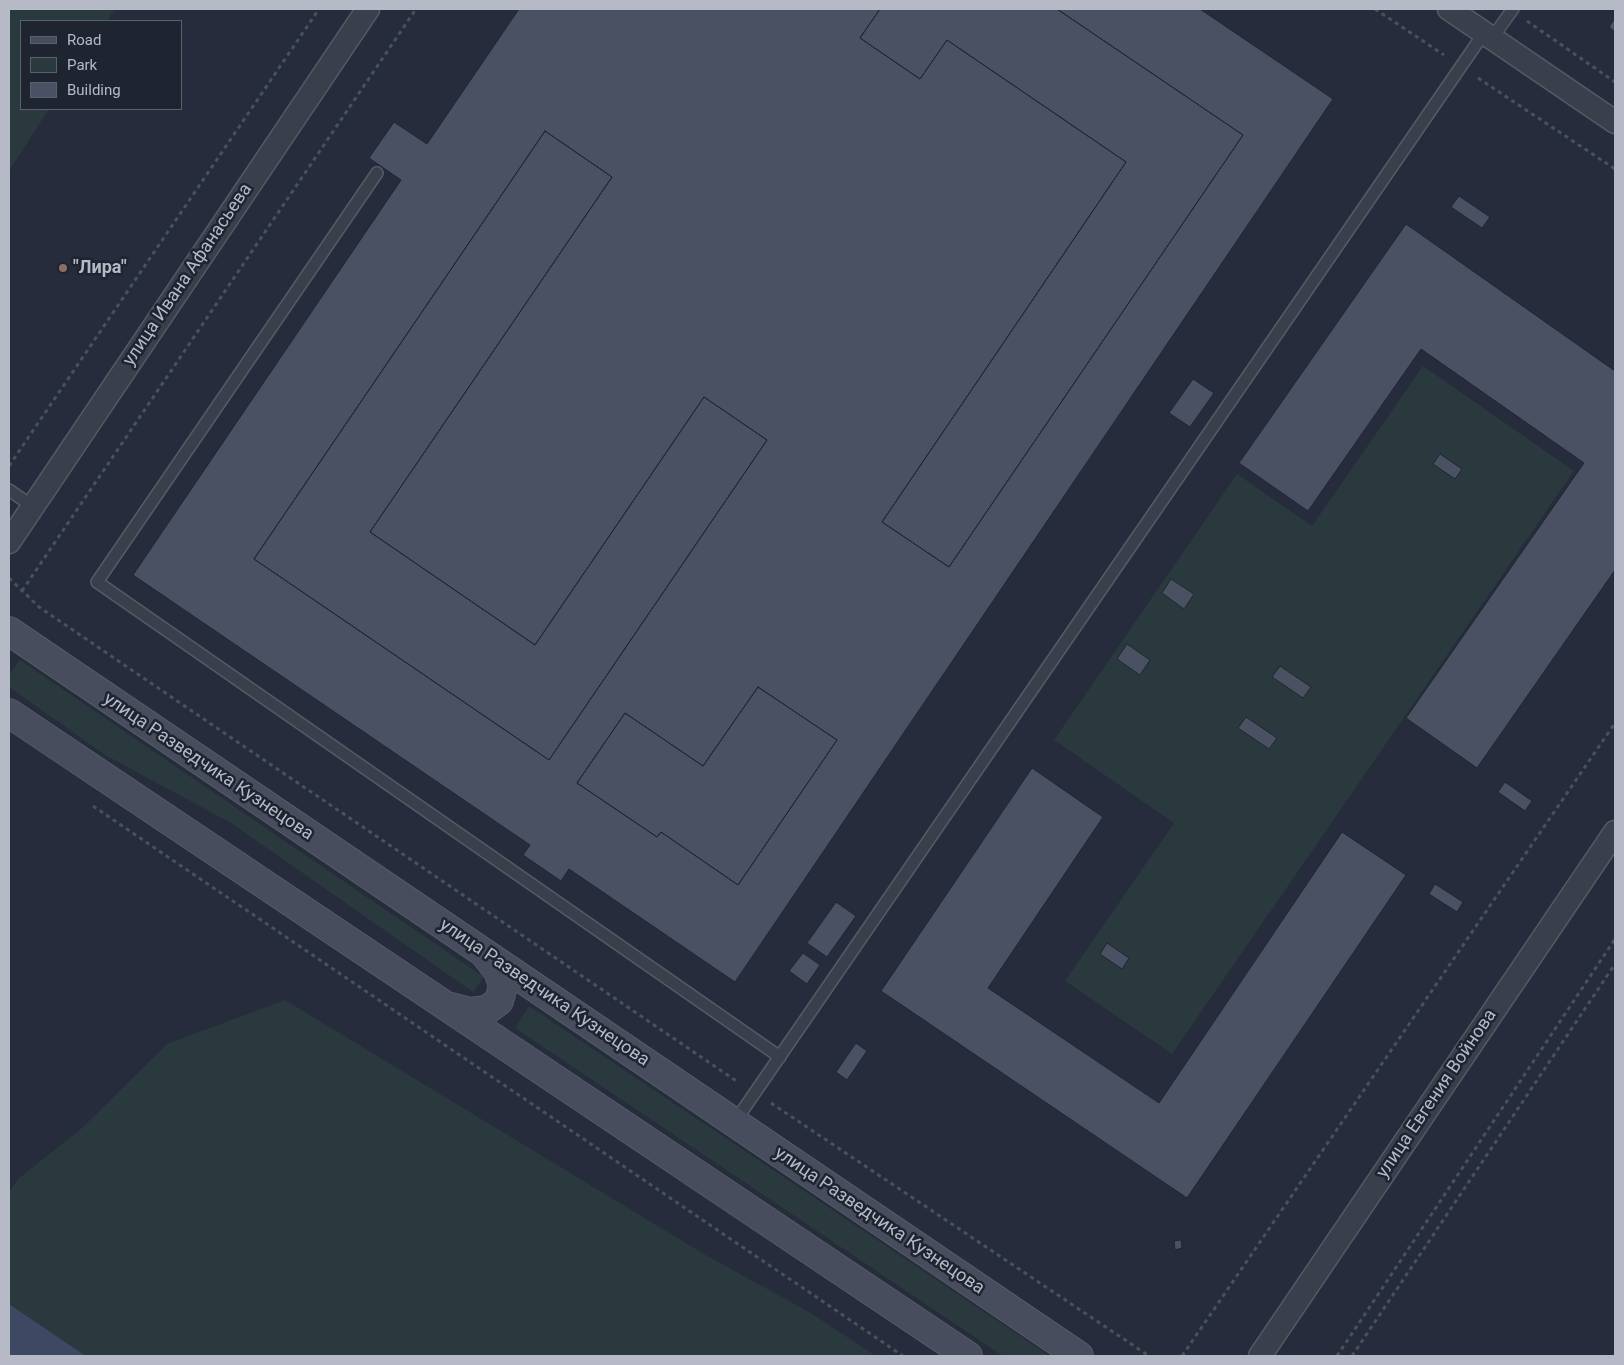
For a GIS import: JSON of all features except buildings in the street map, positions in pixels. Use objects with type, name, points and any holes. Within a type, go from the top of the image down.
[{"type":"main road","name":"улица Разведчика Кузнецова","points":[[9,631],[1079,1356]]},
{"type":"main road","points":[[9,713],[968,1356]]},
{"type":"main road","points":[[447,1006],[470,1012],[487,1010],[499,1001],[503,986],[498,971],[482,951]]},
{"type":"street","name":"улица Ивана Афанасьева","points":[[9,542],[368,9]]},
{"type":"street","points":[[1449,9],[1615,122]]},
{"type":"street","name":"улица Евгения Войнова","points":[[1260,1356],[1615,832]]},
{"type":"lane","points":[[734,1123],[1461,66],[1512,9]]},
{"type":"lane","points":[[378,173],[97,582],[780,1057]]},
{"type":"lane","points":[[9,490],[32,506]]},
{"type":"path","points":[[9,466],[319,9]]},
{"type":"path","points":[[22,591],[416,9]]},
{"type":"path","points":[[1375,9],[1615,169]]},
{"type":"path","points":[[1512,9],[1615,82]]},
{"type":"path","points":[[9,578],[48,612],[755,1093],[1149,1356]]},
{"type":"path","points":[[1182,1356],[1615,722]]},
{"type":"path","points":[[91,805],[903,1356]]},
{"type":"path","points":[[1337,1356],[1615,939]]},
{"type":"path","points":[[1352,1356],[1615,964]]},
{"type":"green space","points":[[9,9],[115,9],[108,20],[20,20],[20,110],[48,110],[9,171]]},
{"type":"green space","points":[[1423,366],[1574,471],[1172,1054],[1065,981],[1174,823],[1054,740],[1237,474],[1312,526]]},
{"type":"green space","points":[[20,660],[484,977],[473,992],[231,823],[105,755],[9,687],[9,675]]},
{"type":"green space","points":[[285,1000],[704,1254],[809,1312],[876,1356],[86,1356],[9,1304],[9,1192],[18,1179],[82,1128],[167,1044]]},
{"type":"green space","points":[[529,1006],[1050,1356],[1003,1356],[515,1028]]},
{"type":"water","points":[[9,1304],[86,1356],[9,1356]]},
{"type":"place","name":"\"Лира\"","points":[[63,268]]}]
